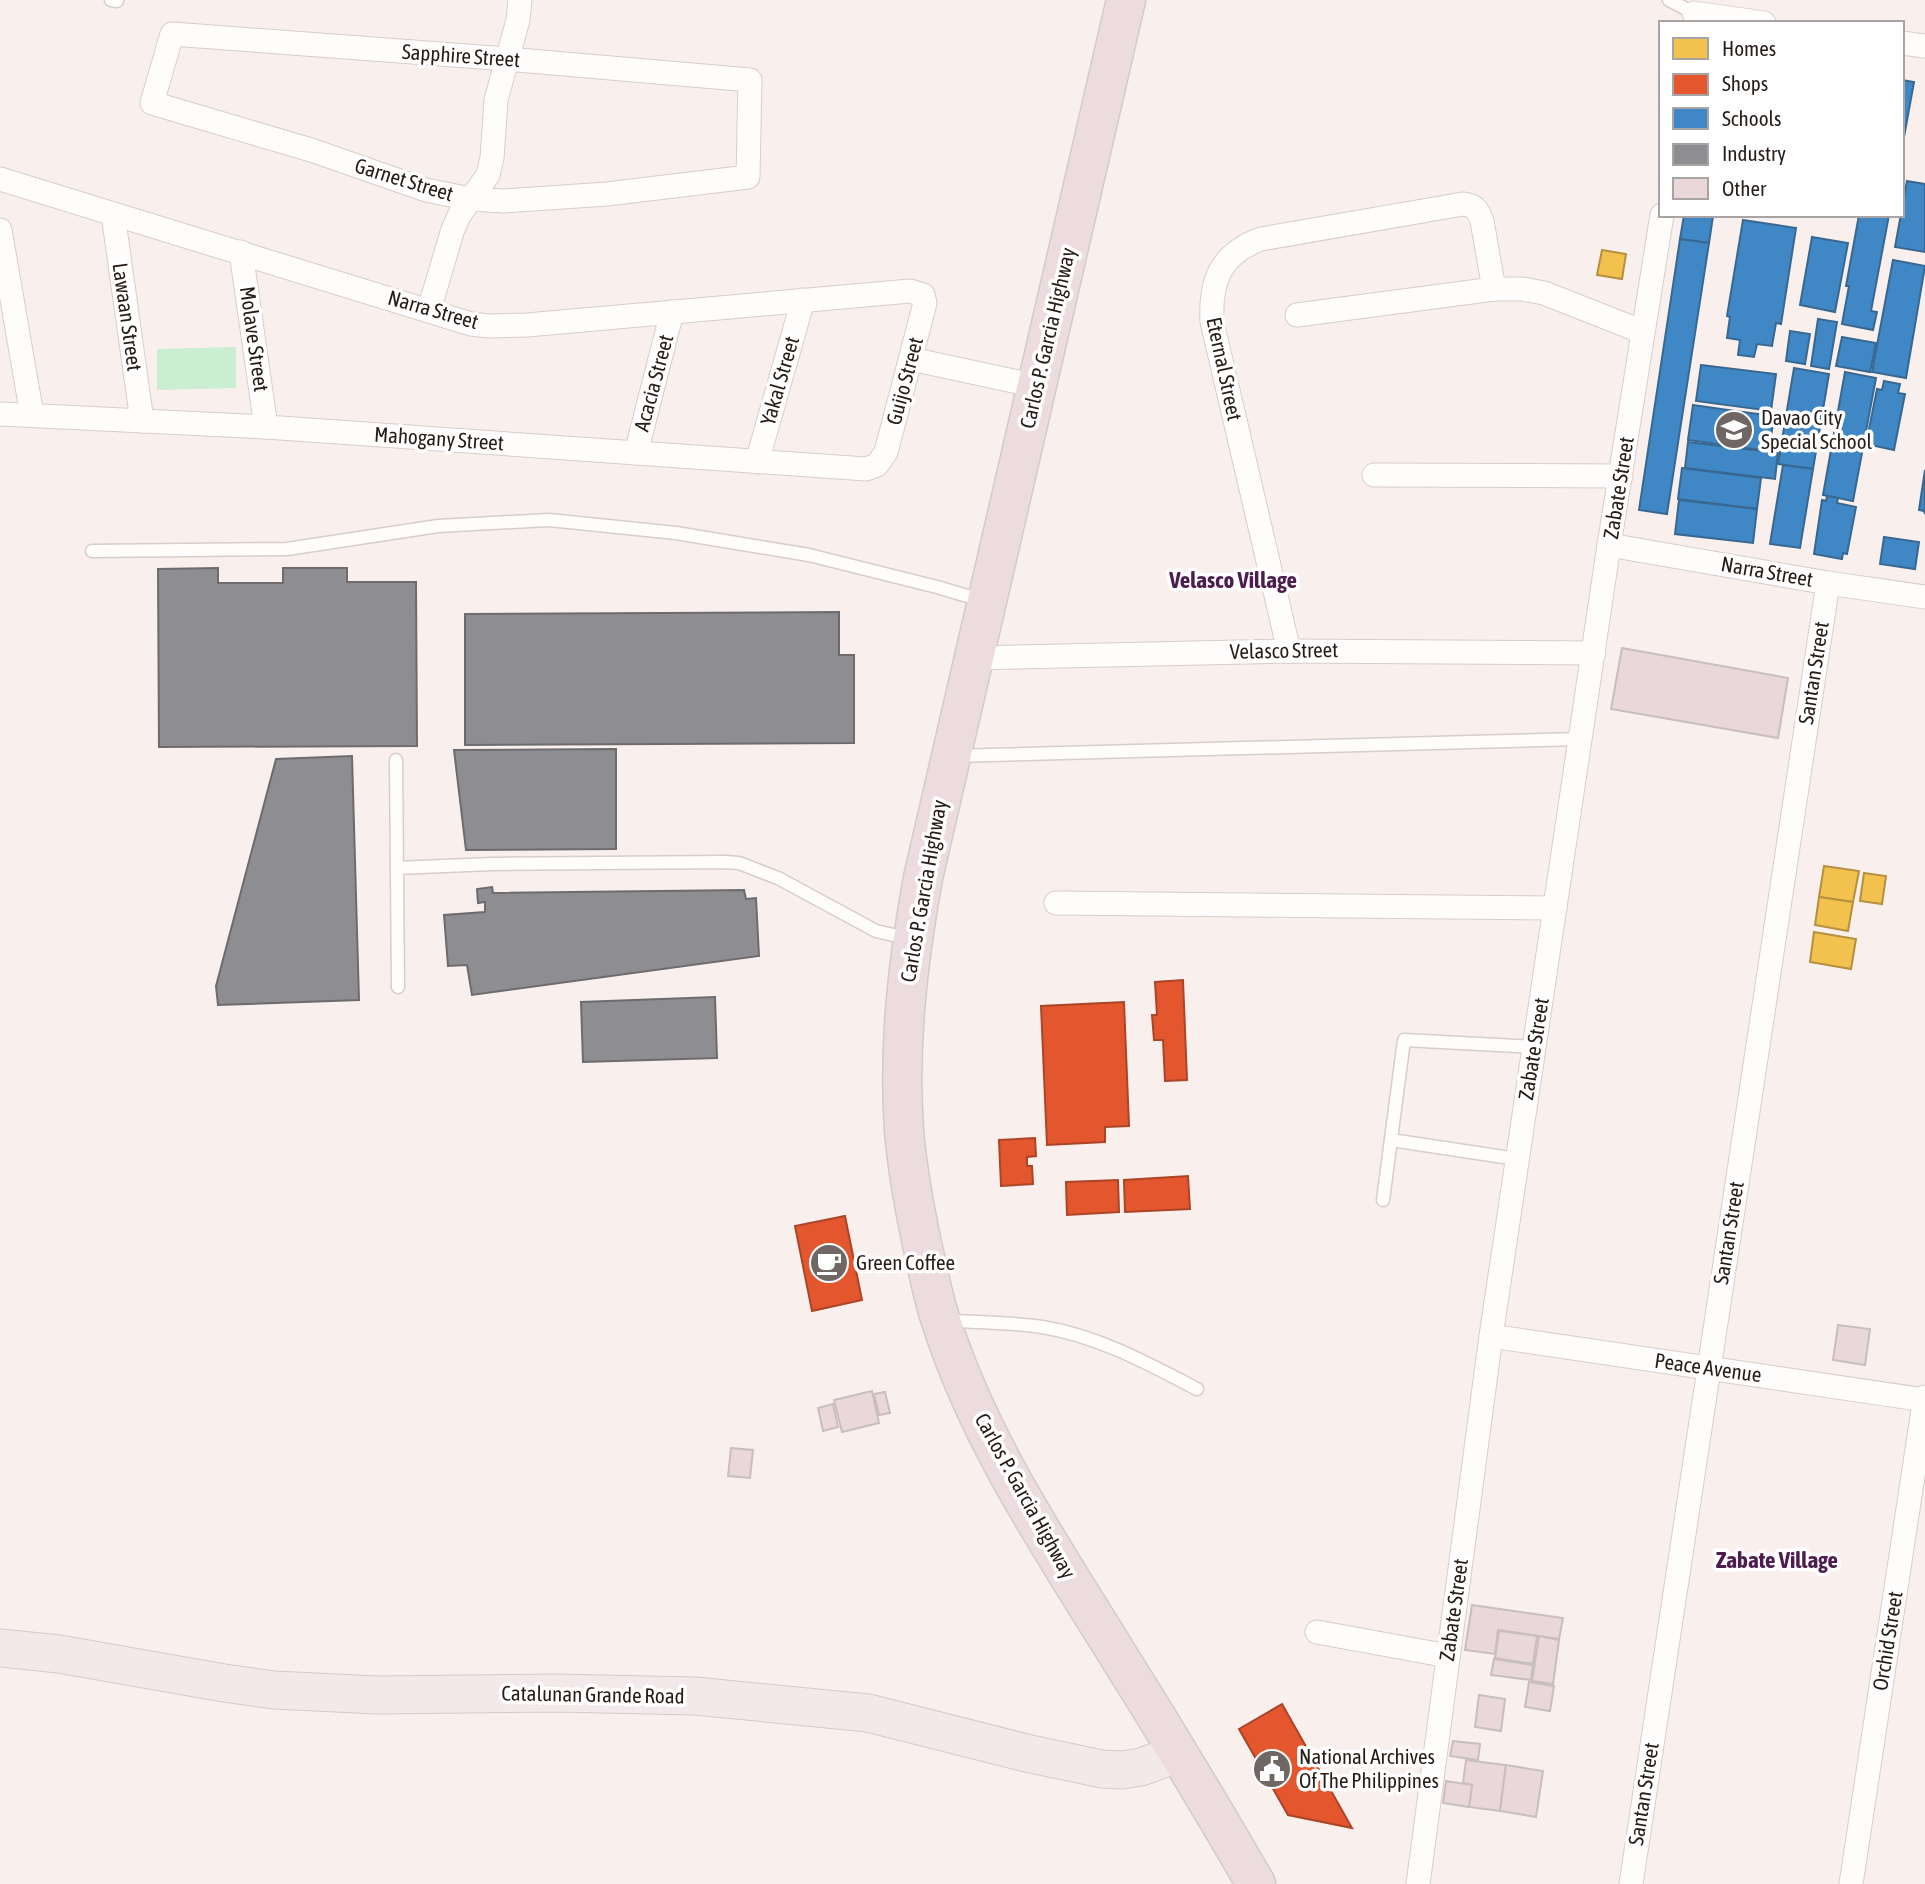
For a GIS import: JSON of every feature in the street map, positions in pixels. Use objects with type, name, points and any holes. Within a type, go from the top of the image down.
[{"type":"highway","name":"Carlos P. Garcia Highway","points":[[1126,0],[923,878],[912,939],[906,997],[904,1129],[912,1196],[933,1294],[958,1369],[982,1423],[1010,1478],[1055,1555],[1180,1753],[1256,1884]]},
{"type":"main road","name":"Catalunan Grande Road","points":[[0,1648],[59,1654],[224,1683],[274,1689],[377,1695],[556,1693],[695,1696],[868,1713],[1026,1753],[1102,1769],[1141,1767],[1180,1753]]},
{"type":"street","points":[[429,310],[453,229],[460,214],[488,175],[496,100],[518,20],[520,0]]},
{"type":"street","points":[[1694,12],[1750,21]]},
{"type":"street","name":"Sapphire Street","points":[[152,103],[172,34],[750,80],[748,177]]},
{"type":"street","points":[[1904,43],[1925,47]]},
{"type":"street","name":"Garnet Street","points":[[152,103],[311,150],[426,190],[470,199],[504,201],[607,194],[748,177]]},
{"type":"street","name":"Narra Street","points":[[0,179],[471,324],[499,326],[910,291],[923,295]]},
{"type":"street","name":"Eternal Street","points":[[1289,651],[1212,322],[1214,285],[1221,270],[1231,255],[1245,244],[1261,239],[1463,204],[1472,205],[1478,210],[1494,289]]},
{"type":"street","name":"Lawaan Street","points":[[113,214],[142,421]]},
{"type":"street","name":"Zabate Street","points":[[1418,1884],[1490,1336],[1609,545],[1662,217]]},
{"type":"street","points":[[0,230],[4,271],[32,415]]},
{"type":"street","name":"Molave Street","points":[[241,252],[266,427]]},
{"type":"street","points":[[1297,315],[1494,289],[1523,289],[1544,293],[1643,332]]},
{"type":"street","name":"Guijo Street","points":[[877,464],[886,452],[924,307],[923,295]]},
{"type":"street","name":"Yakal Street","points":[[757,462],[803,300]]},
{"type":"street","name":"Acacia Street","points":[[636,453],[672,312]]},
{"type":"street","points":[[911,359],[1037,386]]},
{"type":"street","name":"Mahogany Street","points":[[0,414],[266,427],[858,469],[872,468],[877,464]]},
{"type":"street","points":[[1374,475],[1621,476]]},
{"type":"street","name":"Narra Street","points":[[1609,545],[1925,597]]},
{"type":"street","name":"Santan Street","points":[[1630,1884],[1828,583]]},
{"type":"street","name":"Velasco Street","points":[[974,658],[1289,651],[1594,653]]},
{"type":"street","points":[[1056,904],[1555,908]]},
{"type":"street","name":"Peace Avenue","points":[[1490,1336],[1925,1399]]},
{"type":"street","name":"Orchid Street","points":[[1851,1884],[1925,1399]]},
{"type":"street","points":[[1317,1632],[1448,1657]]},
{"type":"lane","points":[[1669,0],[1694,12]]},
{"type":"lane","points":[[92,551],[287,549],[438,526],[549,520],[676,533],[808,555],[986,602]]},
{"type":"lane","points":[[951,757],[1580,739]]},
{"type":"lane","points":[[396,760],[398,987]]},
{"type":"lane","points":[[397,868],[491,864],[739,863],[778,878],[876,931],[912,939]]},
{"type":"lane","points":[[1384,1200],[1404,1040],[1534,1047]]},
{"type":"lane","points":[[1391,1140],[1517,1159]]},
{"type":"lane","points":[[941,1320],[1042,1327],[1096,1341],[1133,1355],[1197,1389]]},
{"type":"green space","points":[[236,347],[236,388],[157,390],[157,349]]},
{"type":"building: Homes","points":[[1602,250],[1626,254],[1622,279],[1597,275]]},
{"type":"building: Homes","points":[[1824,866],[1859,871],[1853,902],[1819,897]]},
{"type":"building: Homes","points":[[1864,873],[1886,876],[1882,904],[1860,901]]},
{"type":"building: Homes","points":[[1819,897],[1853,902],[1848,931],[1815,925]]},
{"type":"building: Homes","points":[[1814,932],[1856,939],[1851,969],[1810,962]]},
{"type":"building: Shops","points":[[1183,980],[1187,1080],[1165,1081],[1163,1040],[1154,1040],[1152,1015],[1157,1015],[1155,982]]},
{"type":"building: Shops","points":[[1124,1002],[1129,1126],[1105,1127],[1105,1142],[1047,1145],[1041,1006]]},
{"type":"building: Shops","points":[[1035,1138],[1036,1156],[1027,1157],[1027,1166],[1032,1166],[1033,1184],[1001,1186],[999,1140]]},
{"type":"building: Shops","points":[[1188,1176],[1190,1209],[1125,1212],[1124,1180]]},
{"type":"building: Shops","points":[[1118,1180],[1119,1212],[1067,1215],[1066,1182]]},
{"type":"building: Shops","name":"Green Coffee","points":[[845,1216],[862,1300],[812,1311],[795,1226]]},
{"type":"building: Shops","points":[[1282,1704],[1352,1828],[1288,1815],[1239,1729]]},
{"type":"building: Schools","points":[[1904,80],[1914,82],[1904,137]]},
{"type":"building: Schools","points":[[1907,181],[1925,184],[1925,252],[1895,247],[1900,217],[1904,217]]},
{"type":"building: Schools","points":[[1684,217],[1713,217],[1709,243],[1680,239]]},
{"type":"building: Schools","points":[[1859,217],[1889,217],[1871,311],[1877,312],[1873,330],[1842,324],[1849,286],[1846,286]]},
{"type":"building: Schools","points":[[1743,220],[1796,228],[1781,324],[1776,323],[1772,346],[1757,344],[1754,357],[1738,355],[1740,340],[1727,338],[1730,317],[1727,316]]},
{"type":"building: Schools","points":[[1812,237],[1848,243],[1835,312],[1800,305]]},
{"type":"building: Schools","points":[[1680,239],[1709,243],[1667,514],[1639,510]]},
{"type":"building: Schools","points":[[1893,260],[1925,266],[1906,378],[1872,372]]},
{"type":"building: Schools","points":[[1818,319],[1837,322],[1829,369],[1811,366]]},
{"type":"building: Schools","points":[[1790,331],[1810,334],[1805,364],[1786,361]]},
{"type":"building: Schools","points":[[1842,337],[1876,343],[1870,372],[1836,366]]},
{"type":"building: Schools","points":[[1701,365],[1776,374],[1771,411],[1696,401]]},
{"type":"building: Schools","points":[[1794,368],[1829,374],[1813,469],[1778,464]]},
{"type":"building: Schools","points":[[1845,372],[1876,378],[1853,501],[1823,495]]},
{"type":"building: Schools","points":[[1884,381],[1900,384],[1898,393],[1905,394],[1894,450],[1866,444],[1877,389],[1882,390]]},
{"type":"building: Schools","points":[[1693,405],[1743,412],[1738,447],[1688,440]]},
{"type":"building: Schools","points":[[1743,412],[1774,416],[1769,451],[1738,447]]},
{"type":"building: Schools","points":[[1688,442],[1778,453],[1775,479],[1685,468]]},
{"type":"building: Schools","points":[[1783,465],[1813,469],[1800,548],[1770,544]]},
{"type":"building: Schools","points":[[1682,468],[1761,478],[1757,509],[1678,499]]},
{"type":"building: Schools","points":[[1925,470],[1925,514],[1919,510]]},
{"type":"building: Schools","points":[[1827,496],[1838,498],[1837,503],[1856,507],[1847,554],[1843,553],[1842,559],[1814,554],[1822,500],[1826,501]]},
{"type":"building: Schools","points":[[1679,500],[1757,509],[1753,543],[1675,534]]},
{"type":"building: Schools","points":[[1884,537],[1919,542],[1915,569],[1880,564]]},
{"type":"building: Industry","points":[[218,568],[218,583],[283,583],[283,568],[347,568],[347,582],[416,582],[417,746],[159,747],[158,569]]},
{"type":"building: Industry","points":[[839,612],[839,655],[854,655],[854,743],[465,745],[465,614]]},
{"type":"building: Industry","points":[[616,749],[616,849],[466,850],[454,750]]},
{"type":"building: Industry","points":[[352,756],[359,1000],[218,1005],[216,986],[276,759]]},
{"type":"building: Industry","points":[[492,887],[493,893],[744,890],[746,899],[756,898],[759,956],[472,995],[467,965],[448,966],[444,915],[485,912],[485,902],[478,903],[477,889]]},
{"type":"building: Industry","points":[[715,997],[717,1058],[583,1062],[581,1002]]},
{"type":"building: Other","points":[[1622,648],[1788,678],[1778,738],[1611,709]]},
{"type":"building: Other","points":[[1838,1325],[1870,1329],[1865,1365],[1833,1360]]},
{"type":"building: Other","points":[[872,1391],[879,1423],[842,1432],[834,1400]]},
{"type":"building: Other","points":[[885,1392],[890,1413],[879,1415],[874,1394]]},
{"type":"building: Other","points":[[833,1404],[838,1427],[823,1431],[818,1408]]},
{"type":"building: Other","points":[[731,1448],[753,1450],[750,1478],[728,1476]]},
{"type":"building: Other","points":[[1472,1605],[1563,1618],[1559,1639],[1498,1630],[1495,1654],[1465,1650]]},
{"type":"building: Other","points":[[1499,1631],[1537,1636],[1533,1664],[1495,1658]]},
{"type":"building: Other","points":[[1539,1636],[1559,1640],[1553,1684],[1532,1681]]},
{"type":"building: Other","points":[[1494,1659],[1533,1665],[1531,1680],[1491,1675]]},
{"type":"building: Other","points":[[1529,1682],[1554,1686],[1550,1711],[1525,1707]]},
{"type":"building: Other","points":[[1479,1695],[1505,1699],[1501,1731],[1475,1727]]},
{"type":"building: Other","points":[[1453,1741],[1480,1744],[1478,1760],[1450,1756]]},
{"type":"building: Other","points":[[1466,1760],[1506,1765],[1500,1811],[1469,1807],[1472,1785],[1463,1783]]},
{"type":"building: Other","points":[[1506,1765],[1543,1771],[1536,1817],[1500,1811]]},
{"type":"building: Other","points":[[1446,1781],[1472,1785],[1469,1807],[1443,1803]]},
{"type":"place","name":"Davao City Special School","points":[[1734,430]]},
{"type":"place","name":"Green Coffee","points":[[829,1263]]},
{"type":"place","name":"National Archives Of The Philippines","points":[[1272,1769]]},
{"type":"district","name":"Velasco Village","points":[[1233,580]]},
{"type":"district","name":"Zabate Village","points":[[1777,1560]]}]
